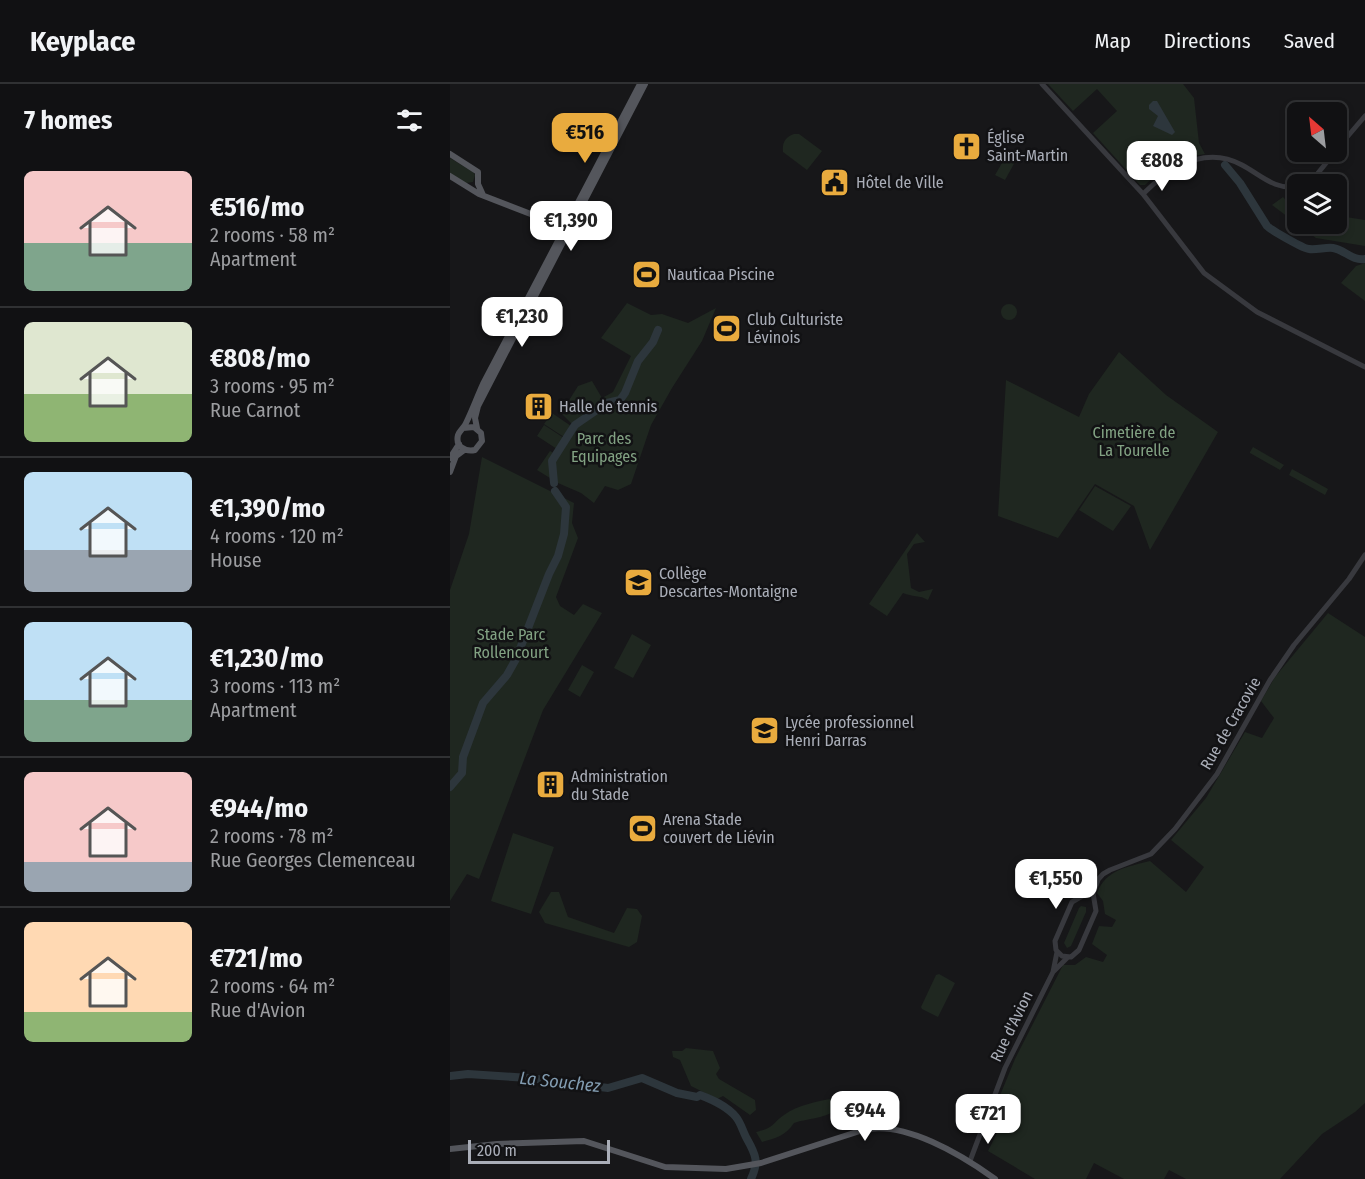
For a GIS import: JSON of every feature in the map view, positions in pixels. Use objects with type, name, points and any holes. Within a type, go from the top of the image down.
[{"type":"main road","points":[[450,456],[462,447],[476,450],[481,444],[482,435],[477,428],[475,418],[478,406],[640,84]]},
{"type":"main road","points":[[462,447],[458,436],[483,384],[567,228],[576,221],[645,84]]},
{"type":"main road","points":[[450,154],[476,170],[480,177],[473,186],[467,186]]},
{"type":"main road","points":[[450,176],[483,195],[567,228]]},
{"type":"main road","points":[[478,181],[483,195]]},
{"type":"main road","points":[[463,428],[471,426],[477,428]]},
{"type":"main road","points":[[450,472],[462,447]]},
{"type":"main road","points":[[450,1149],[497,1144],[584,1141],[665,1167],[726,1169],[761,1163],[879,1127],[921,1138],[958,1153],[995,1179]]},
{"type":"street","points":[[1042,84],[1143,194],[1207,276],[1257,312],[1365,366]]},
{"type":"street","points":[[1347,138],[1365,116]]},
{"type":"street","points":[[1143,194],[1172,169],[1191,161],[1207,158],[1231,160],[1273,184],[1287,186]]},
{"type":"street","points":[[1317,174],[1327,162]]},
{"type":"street","name":"Rue de Cracovie","points":[[1057,952],[1055,941],[1072,902],[1081,897],[1110,870],[1151,854],[1176,829],[1217,774],[1270,680],[1294,645],[1349,579],[1365,555]]},
{"type":"street","points":[[1094,903],[1093,893],[1098,880]]},
{"type":"street","points":[[1081,897],[1088,898],[1094,903]]},
{"type":"street","name":"Rue d'Avion","points":[[1053,972],[1068,957],[1080,950],[1096,911],[1094,903]]},
{"type":"street","points":[[1057,952],[1068,957]]},
{"type":"street","name":"Rue d'Avion","points":[[970,1161],[1005,1068],[1053,972],[1057,952]]},
{"type":"green space","points":[[1048,84],[1183,84],[1194,98],[1199,143],[1205,154],[1180,161],[1158,173],[1145,185],[1140,185],[1093,133],[1117,111],[1097,89],[1073,111]]},
{"type":"green space","points":[[794,134],[799,134],[822,151],[807,170],[783,152],[785,141]]},
{"type":"green space","points":[[1006,156],[1015,162],[1005,180],[995,175]]},
{"type":"green space","points":[[450,158],[473,172],[475,175],[473,182],[466,183],[450,173]]},
{"type":"green space","points":[[1283,197],[1287,201],[1287,216],[1272,205]]},
{"type":"green space","points":[[1347,217],[1365,220],[1365,246],[1316,238],[1311,234],[1347,234]]},
{"type":"green space","points":[[1365,263],[1365,301],[1341,283],[1356,266]]},
{"type":"green space","name":"Parc des Equipages","points":[[627,303],[651,315],[662,314],[688,323],[716,308],[702,341],[651,425],[631,484],[618,490],[605,486],[594,503],[581,493],[537,470],[550,451],[555,454],[574,426],[561,413],[578,386],[592,381],[602,398],[613,392],[631,356],[601,338]]},
{"type":"green space","points":[[1009,304],[1017,312],[1009,320],[1001,312]]},
{"type":"green space","name":"Cimetière de La Tourelle","points":[[1119,352],[1166,395],[1218,432],[1150,550],[1134,506],[1095,484],[1058,538],[998,516],[1006,380],[1079,417],[1089,394]]},
{"type":"green space","points":[[552,413],[571,426],[564,437],[544,424]]},
{"type":"green space","points":[[544,425],[564,438],[557,449],[537,436]]},
{"type":"green space","points":[[1253,447],[1284,465],[1280,470],[1250,453]]},
{"type":"green space","name":"Stade Parc Rollencourt","points":[[482,457],[574,503],[572,523],[578,538],[556,597],[560,606],[574,615],[583,604],[602,613],[543,710],[479,879],[467,874],[450,901],[450,590],[469,534]]},
{"type":"green space","points":[[1292,469],[1328,489],[1325,495],[1289,475]]},
{"type":"green space","points":[[1095,486],[1131,506],[1113,531],[1079,510]]},
{"type":"green space","points":[[917,533],[925,542],[914,544],[907,554],[911,588],[919,592],[933,589],[928,600],[903,593],[887,616],[869,604]]},
{"type":"green space","points":[[1328,613],[1365,637],[1365,1103],[1322,1134],[1280,1179],[1186,1179],[1169,1170],[1164,1179],[1124,1179],[1094,1163],[1086,1179],[1035,1179],[988,1151],[998,1131],[987,1127],[1015,1059],[1063,965],[1075,965],[1086,957],[1103,962],[1107,955],[1092,944],[1099,926],[1112,927],[1116,920],[1105,914],[1103,901],[1097,893],[1101,885],[1119,870],[1150,861],[1186,892],[1204,867],[1171,840],[1206,798],[1245,732],[1262,738],[1274,718],[1261,701],[1275,677]]},
{"type":"green space","points":[[632,634],[651,645],[633,678],[614,668]]},
{"type":"green space","points":[[582,665],[594,672],[580,697],[568,690]]},
{"type":"green space","points":[[513,833],[554,847],[531,914],[491,901]]},
{"type":"green space","points":[[551,892],[559,892],[568,917],[614,933],[627,908],[637,909],[642,916],[637,942],[629,947],[545,923],[539,912]]},
{"type":"green space","points":[[1081,906],[1086,907],[1086,912],[1071,946],[1067,948],[1064,943]]},
{"type":"green space","points":[[939,974],[955,983],[938,1017],[921,1007],[936,975]]},
{"type":"green space","points":[[686,1048],[713,1051],[720,1068],[716,1074],[719,1079],[755,1100],[756,1110],[750,1115],[723,1096],[717,1099],[691,1086],[680,1060],[673,1057],[672,1051],[682,1051]]},
{"type":"green space","points":[[835,1098],[842,1102],[832,1112],[794,1123],[784,1134],[776,1138],[762,1142],[756,1132],[770,1127],[795,1109]]},
{"type":"shaded area","points":[[1153,101],[1157,101],[1175,132],[1172,135],[1153,126],[1158,116],[1149,109]]},
{"type":"waterway","name":"La Souchez","points":[[1225,165],[1240,183],[1267,226],[1306,248],[1333,248],[1356,258],[1365,259]]},
{"type":"waterway","name":"La Souchez","points":[[554,483],[552,461],[575,425],[607,403],[620,400],[638,361],[653,342],[658,330]]},
{"type":"waterway","name":"La Souchez","points":[[450,787],[462,773],[463,757],[483,703],[507,675],[516,659],[558,556],[564,534],[566,507],[555,491]]},
{"type":"waterway","name":"La Souchez","points":[[450,1076],[468,1074],[529,1078],[608,1088],[642,1078],[677,1093],[697,1097],[700,1095],[715,1101],[738,1119],[755,1159],[751,1179]]},
{"type":"place","name":"Église Saint-Martin","points":[[966,146]]},
{"type":"place","name":"Hôtel de Ville","points":[[835,182]]},
{"type":"place","name":"Nauticaa Piscine","points":[[646,274]]},
{"type":"place","name":"Club Culturiste Lévinois","points":[[726,328]]},
{"type":"place","name":"Halle de tennis","points":[[538,406]]},
{"type":"place","name":"Collège Descartes-Montaigne","points":[[638,582]]},
{"type":"place","name":"Lycée professionnel Henri Darras","points":[[764,731]]},
{"type":"place","name":"Administration du Stade","points":[[550,785]]},
{"type":"place","name":"Arena Stade couvert de Liévin","points":[[642,828]]}]
